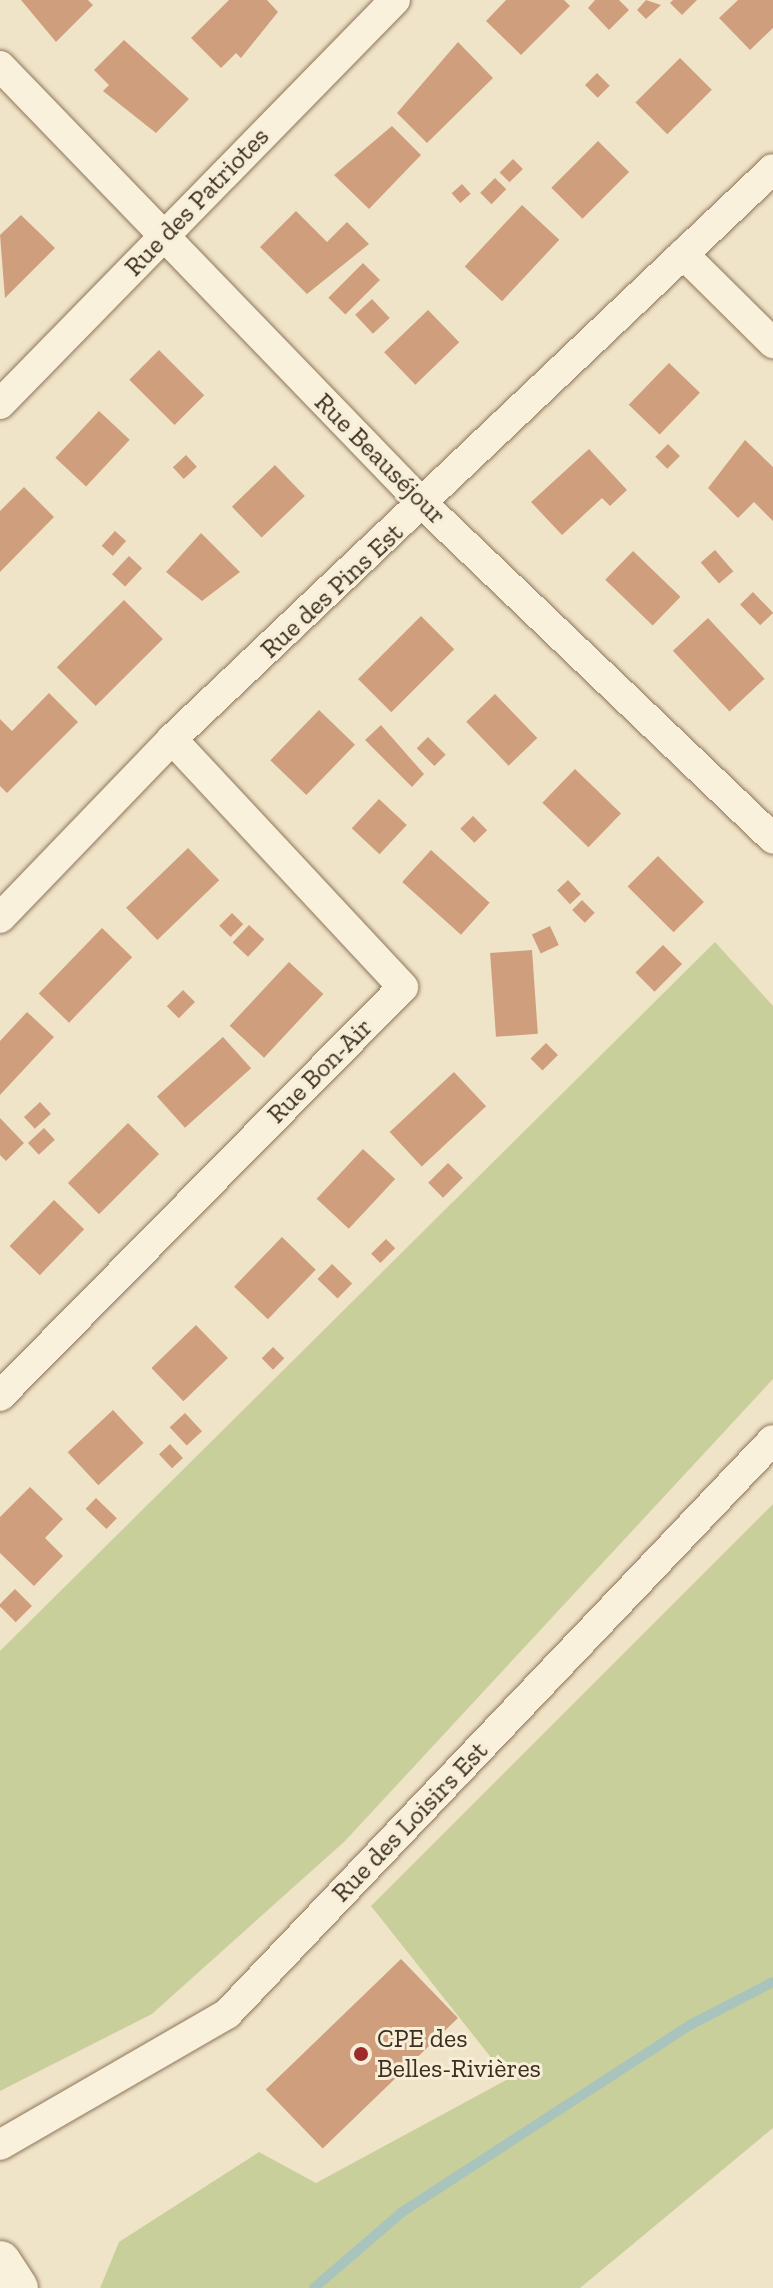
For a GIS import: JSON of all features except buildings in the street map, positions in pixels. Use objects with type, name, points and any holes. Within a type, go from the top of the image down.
[{"type":"street","name":"Rue des Patriotes","points":[[0,404],[395,0]]},
{"type":"street","name":"Rue Beauséjour","points":[[0,66],[162,238],[424,505],[773,839]]},
{"type":"street","name":"Rue des Pins Est","points":[[0,918],[172,739],[424,505],[773,169]]},
{"type":"street","points":[[683,254],[773,343]]},
{"type":"street","name":"Rue Bon-Air","points":[[0,1396],[403,987],[172,739]]},
{"type":"street","name":"Rue des Loisirs Est","points":[[0,2145],[227,2014],[773,1440]]},
{"type":"street","points":[[0,2262],[17,2288]]},
{"type":"green space","points":[[715,942],[773,1006],[773,1379],[345,1841],[152,2014],[0,2091],[0,1651]]},
{"type":"green space","points":[[773,1504],[773,2128],[580,2288],[100,2288],[119,2242],[259,2152],[316,2183],[508,2079],[371,1906]]},
{"type":"waterway","points":[[314,2288],[402,2212],[690,2025],[773,1982]]},
{"type":"place","name":"CPE des Belles-Rivières","points":[[361,2054]]}]
